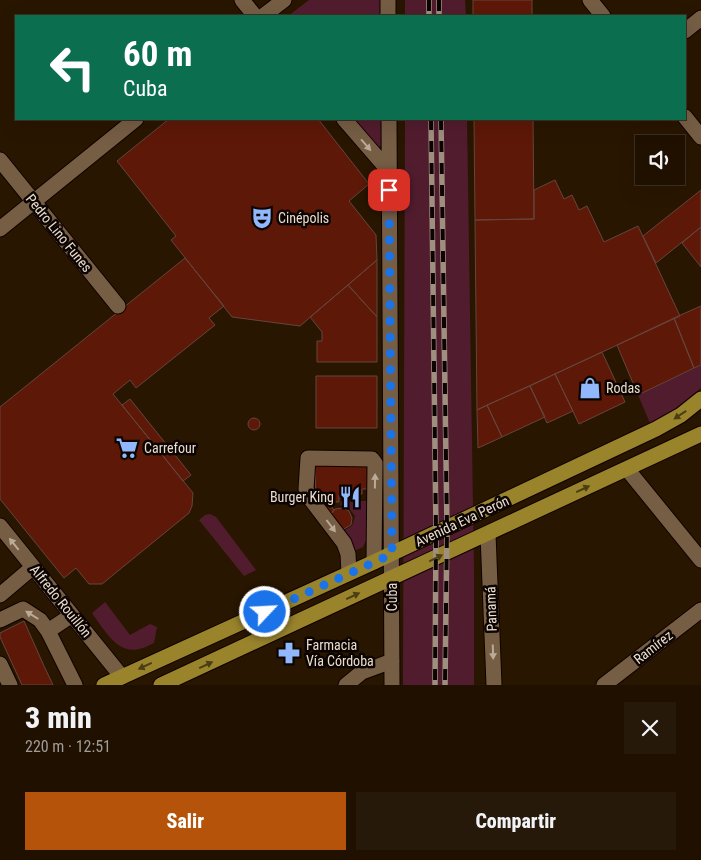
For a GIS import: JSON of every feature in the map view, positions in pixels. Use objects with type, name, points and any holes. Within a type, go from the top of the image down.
[{"type":"main road","name":"Avenida Eva Perón","points":[[104,685],[392,554],[656,429],[681,415],[701,399]]},
{"type":"main road","name":"Avenida Eva Perón","points":[[161,685],[701,434]]},
{"type":"street","points":[[242,0],[254,15]]},
{"type":"street","points":[[265,15],[284,0]]},
{"type":"street","points":[[388,0],[388,15]]},
{"type":"street","points":[[590,0],[602,15]]},
{"type":"street","points":[[686,30],[701,18]]},
{"type":"street","points":[[686,118],[701,137]]},
{"type":"street","points":[[0,229],[135,120]]},
{"type":"street","points":[[345,120],[389,172]]},
{"type":"street","name":"Cuba","points":[[389,120],[392,685]]},
{"type":"street","name":"Pedro Lino Funes","points":[[0,160],[118,306]]},
{"type":"street","points":[[350,573],[348,554],[344,543],[309,497],[306,489],[308,458],[372,459],[375,463],[374,562]]},
{"type":"street","points":[[627,469],[701,560]]},
{"type":"street","name":"Alfredo Rouillón","points":[[0,526],[122,677]]},
{"type":"street","name":"Panamá","points":[[488,534],[494,685]]},
{"type":"street","points":[[0,595],[34,567]]},
{"type":"street","points":[[0,620],[23,609],[40,620],[48,631],[75,685]]},
{"type":"street","name":"Ramírez","points":[[604,685],[701,610]]},
{"type":"street","points":[[48,631],[72,615]]},
{"type":"street","points":[[346,685],[362,672],[392,661]]},
{"type":"street","points":[[0,664],[10,685]]},
{"type":"shaded area","points":[[309,0],[384,0],[384,15],[289,15]]},
{"type":"shaded area","points":[[405,0],[465,0],[466,15],[405,15]]},
{"type":"shaded area","points":[[348,120],[383,120],[383,145],[374,149]]},
{"type":"shaded area","points":[[405,120],[467,120],[474,685],[403,685]]},
{"type":"shaded area","points":[[701,365],[701,388],[671,412],[650,423],[638,395]]},
{"type":"shaded area","points":[[341,501],[371,501],[370,532],[363,547],[352,552],[340,533],[352,526],[355,516],[348,507],[340,505]]},
{"type":"shaded area","points":[[210,514],[216,517],[256,570],[244,576],[199,520],[205,515]]},
{"type":"shaded area","points":[[105,602],[130,635],[150,624],[157,627],[154,643],[141,649],[131,650],[124,648],[111,639],[92,613]]},
{"type":"building","points":[[473,0],[532,0],[532,15],[473,15]]},
{"type":"building","name":"Cinépolis","points":[[168,120],[319,120],[369,184],[349,201],[376,235],[377,260],[300,326],[232,317],[171,240],[176,236],[117,161]]},
{"type":"building","points":[[474,120],[533,120],[534,219],[475,220]]},
{"type":"building","points":[[555,180],[564,199],[572,195],[579,210],[587,206],[604,242],[638,226],[680,316],[477,410],[475,220],[534,219],[534,190]]},
{"type":"building","points":[[701,190],[701,227],[656,263],[643,236]]},
{"type":"building","points":[[701,227],[701,267],[682,243]]},
{"type":"building","points":[[185,258],[224,306],[209,318],[215,325],[136,388],[130,380],[113,394],[193,493],[192,506],[189,513],[102,584],[89,584],[76,568],[64,578],[0,499],[0,407]]},
{"type":"building","points":[[377,260],[377,317],[348,285]]},
{"type":"building","points":[[348,285],[377,317],[377,362],[317,362],[317,341],[322,341],[322,332],[310,317]]},
{"type":"building","points":[[701,306],[701,365],[694,368],[674,318]]},
{"type":"building","points":[[674,318],[694,368],[638,395],[617,345]]},
{"type":"building","name":"Rodas","points":[[602,352],[625,402],[579,424],[555,374]]},
{"type":"building","points":[[555,374],[573,411],[547,423],[530,386]]},
{"type":"building","points":[[316,376],[377,376],[377,428],[316,428]]},
{"type":"building","points":[[530,386],[545,417],[502,437],[487,405]]},
{"type":"building","points":[[130,399],[191,475],[183,481],[122,405]]},
{"type":"building","points":[[487,405],[502,437],[478,448],[477,410]]},
{"type":"building","points":[[256,418],[259,419],[259,429],[252,430],[249,429],[248,422],[249,419]]},
{"type":"building","points":[[315,465],[369,466],[370,489],[362,489],[362,494],[339,495],[339,502],[316,502]]},
{"type":"building","points":[[320,502],[328,502],[334,510],[330,515]]},
{"type":"building","points":[[343,508],[349,511],[352,518],[351,525],[342,530],[330,515],[335,509]]},
{"type":"building","points":[[24,621],[53,685],[22,685],[0,637],[0,633]]},
{"type":"railway","points":[[429,0],[429,15]]},
{"type":"railway","points":[[439,0],[439,15]]},
{"type":"railway","points":[[431,120],[436,533],[435,685]]},
{"type":"railway","points":[[441,120],[447,528],[445,685]]},
{"type":"place","name":"Cinépolis","points":[[262,218]]},
{"type":"place","name":"Rodas","points":[[590,388]]},
{"type":"place","name":"Carrefour","points":[[127,448]]},
{"type":"place","name":"Burger King","points":[[350,497]]},
{"type":"place","name":"Farmacia Vía Córdoba","points":[[289,653]]},
{"type":"route","points":[[265,612],[392,554],[389,190]]}]
